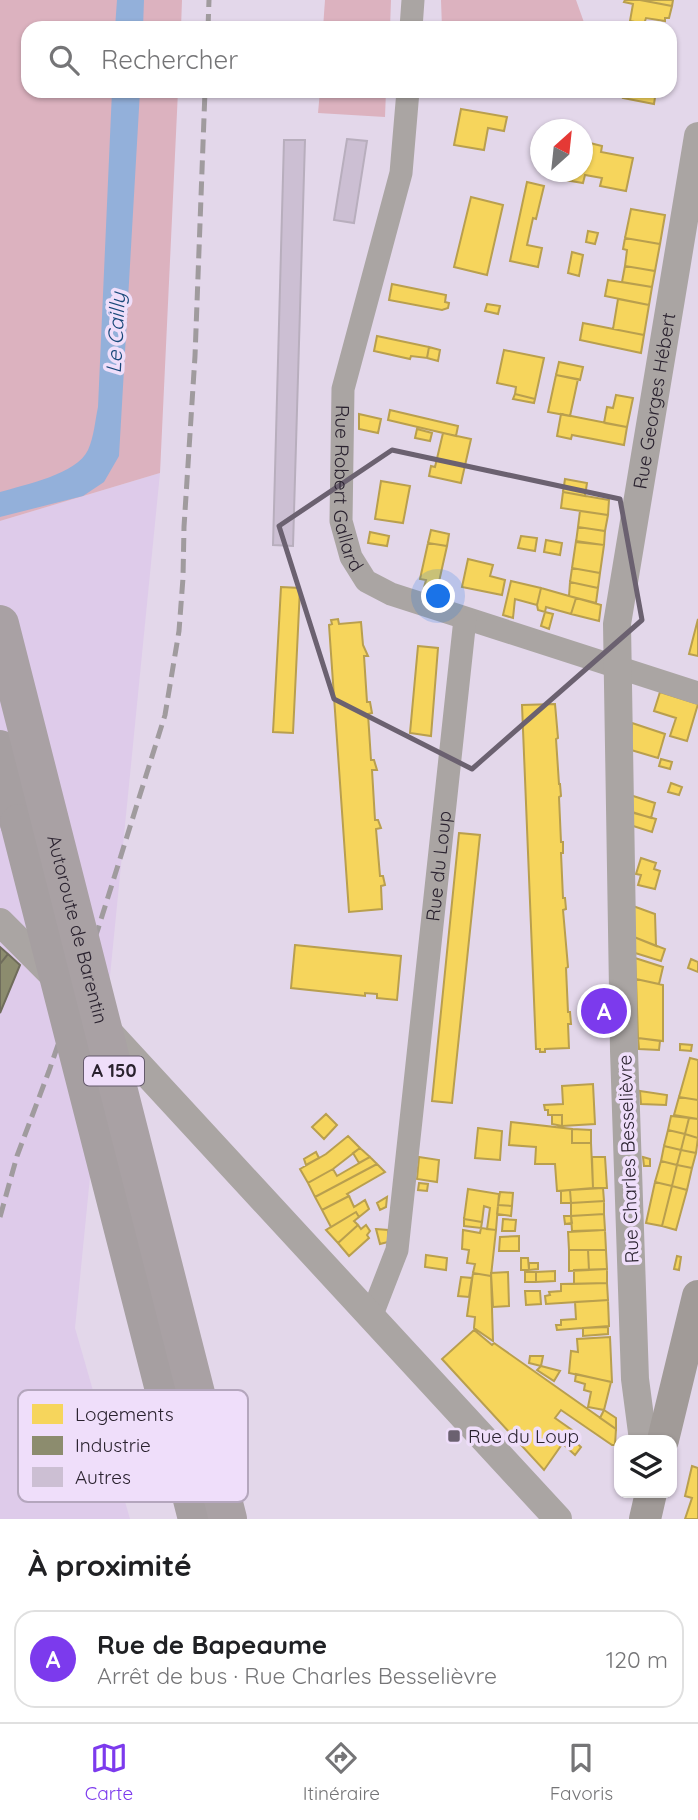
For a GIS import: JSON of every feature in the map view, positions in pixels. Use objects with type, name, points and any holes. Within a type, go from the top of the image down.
[{"type":"highway","name":"Autoroute de Barentin","points":[[0,624],[195,1390]]},
{"type":"highway","name":"Autoroute de Barentin","points":[[0,749],[164,1390]]},
{"type":"highway","name":"Autoroute de Barentin","points":[[193,1502],[197,1519]]},
{"type":"highway","name":"Autoroute de Barentin","points":[[224,1502],[228,1519]]},
{"type":"main road","points":[[664,1435],[698,1296]]},
{"type":"street","points":[[412,21],[413,0]]},
{"type":"street","name":"Rue Robert Gallard","points":[[407,98],[401,173],[343,389],[341,522],[351,557],[366,581],[391,594],[698,693]]},
{"type":"street","name":"Rue Georges Hébert","points":[[616,667],[619,603],[698,136]]},
{"type":"street","name":"Rue du Loup","points":[[371,1317],[397,1250],[465,619]]},
{"type":"street","name":"Rue Charles Besselièvre","points":[[616,667],[622,976],[635,1379],[642,1435]]},
{"type":"street","points":[[0,922],[125,1050],[558,1519]]},
{"type":"highlighted area","points":[[392,450],[620,499],[642,620],[472,769],[334,699],[279,526]]},
{"type":"shaded area","points":[[0,0],[182,0],[181,21],[21,21],[21,98],[178,98],[160,473],[0,521]]},
{"type":"shaded area","points":[[325,0],[391,0],[390,21],[324,21]]},
{"type":"shaded area","points":[[441,0],[576,0],[584,21],[442,21]]},
{"type":"shaded area","points":[[319,98],[386,98],[385,117],[318,113]]},
{"type":"shaded area","points":[[160,473],[75,1328],[93,1390],[18,1390],[18,1502],[125,1502],[130,1519],[0,1519],[0,521]]},
{"type":"water","points":[[117,0],[144,0],[143,21],[116,21]]},
{"type":"water","name":"Le Cailly","points":[[112,98],[140,98],[119,456],[104,482],[83,496],[0,517],[0,492],[62,472],[82,458],[92,440],[98,407]]},
{"type":"building: Logements","points":[[640,0],[672,6],[669,18],[665,18],[665,21],[646,18],[645,21],[630,21],[633,4],[624,2]]},
{"type":"building: Logements","points":[[640,0],[673,0],[672,6]]},
{"type":"building: Logements","points":[[623,98],[655,98],[654,104]]},
{"type":"building: Logements","points":[[461,109],[507,117],[504,131],[488,128],[484,150],[454,145]]},
{"type":"building: Logements","points":[[593,144],[602,146],[601,152],[633,158],[626,191],[600,186],[602,178],[593,176]]},
{"type":"building: Logements","points":[[527,182],[544,186],[527,245],[542,248],[538,267],[510,261]]},
{"type":"building: Logements","points":[[471,197],[503,205],[487,275],[454,267]]},
{"type":"building: Logements","points":[[631,209],[665,215],[660,244],[625,238]]},
{"type":"building: Logements","points":[[588,231],[598,233],[595,244],[586,242]]},
{"type":"building: Logements","points":[[625,238],[660,244],[655,271],[625,266]]},
{"type":"building: Logements","points":[[572,252],[583,255],[579,276],[568,273]]},
{"type":"building: Logements","points":[[625,266],[655,271],[652,287],[622,282]]},
{"type":"building: Logements","points":[[608,280],[652,287],[649,305],[605,296]]},
{"type":"building: Logements","points":[[392,284],[446,295],[448,308],[442,310],[389,300]]},
{"type":"building: Logements","points":[[618,299],[649,305],[644,335],[613,329]]},
{"type":"building: Logements","points":[[487,304],[500,306],[498,314],[485,311]]},
{"type":"building: Logements","points":[[583,323],[644,335],[641,353],[580,340]]},
{"type":"building: Logements","points":[[377,336],[429,347],[427,358],[411,356],[410,359],[374,351]]},
{"type":"building: Logements","points":[[429,347],[440,350],[438,361],[427,358]]},
{"type":"building: Logements","points":[[504,350],[544,358],[535,399],[515,394],[516,387],[497,383]]},
{"type":"building: Logements","points":[[559,362],[583,367],[580,380],[556,375]]},
{"type":"building: Logements","points":[[556,375],[578,379],[570,416],[548,412]]},
{"type":"building: Logements","points":[[515,394],[535,399],[534,403],[513,399]]},
{"type":"building: Logements","points":[[616,395],[633,398],[627,427],[604,423],[607,407],[613,408]]},
{"type":"building: Logements","points":[[390,410],[458,426],[456,436],[388,420]]},
{"type":"building: Logements","points":[[359,414],[381,419],[378,433],[359,429]]},
{"type":"building: Logements","points":[[561,414],[627,427],[624,445],[572,435],[571,439],[557,436]]},
{"type":"building: Logements","points":[[417,429],[432,433],[430,441],[415,438]]},
{"type":"building: Logements","points":[[443,433],[471,439],[461,483],[429,476],[431,466],[435,467]]},
{"type":"building: Logements","points":[[565,479],[587,483],[585,496],[563,492]]},
{"type":"building: Logements","points":[[381,481],[410,486],[403,523],[375,519]]},
{"type":"building: Logements","points":[[563,492],[609,500],[608,515],[561,508]]},
{"type":"building: Logements","points":[[580,511],[608,515],[605,531],[578,527]]},
{"type":"building: Logements","points":[[578,527],[605,531],[604,545],[576,542]]},
{"type":"building: Logements","points":[[431,530],[449,534],[447,546],[428,543]]},
{"type":"building: Logements","points":[[370,532],[389,536],[387,546],[368,543]]},
{"type":"building: Logements","points":[[521,536],[537,538],[535,551],[518,548]]},
{"type":"building: Logements","points":[[546,540],[562,543],[560,555],[544,552]]},
{"type":"building: Logements","points":[[576,541],[604,545],[600,573],[572,568]]},
{"type":"building: Logements","points":[[428,543],[447,546],[436,595],[423,591],[426,580],[420,579]]},
{"type":"building: Logements","points":[[468,559],[493,565],[490,576],[505,580],[502,595],[462,587]]},
{"type":"building: Logements","points":[[572,568],[600,573],[598,588],[570,582]]},
{"type":"building: Logements","points":[[511,581],[541,588],[537,605],[515,599],[513,618],[503,615]]},
{"type":"building: Logements","points":[[570,582],[598,588],[596,603],[569,596]]},
{"type":"building: Logements","points":[[281,587],[300,588],[293,733],[273,732]]},
{"type":"building: Logements","points":[[541,588],[576,598],[571,614],[546,607],[545,612],[538,610]]},
{"type":"building: Logements","points":[[576,598],[601,605],[599,621],[571,614]]},
{"type":"building: Logements","points":[[545,612],[553,614],[549,629],[541,626]]},
{"type":"building: Logements","points":[[338,619],[339,624],[361,622],[363,645],[368,656],[364,656],[367,702],[370,702],[372,713],[368,714],[371,760],[374,760],[377,770],[372,770],[375,820],[378,820],[381,828],[376,829],[380,876],[383,876],[385,885],[381,886],[382,909],[349,912],[329,625],[332,624],[331,620]]},
{"type":"building: Logements","points":[[698,619],[698,656],[689,654]]},
{"type":"building: Logements","points":[[418,646],[438,648],[431,736],[410,733]]},
{"type":"building: Logements","points":[[660,692],[698,704],[687,741],[670,736],[676,718],[654,711]]},
{"type":"building: Logements","points":[[555,704],[563,842],[563,898],[566,909],[563,910],[568,967],[568,1012],[571,1024],[568,1024],[569,1048],[545,1049],[545,1052],[540,1052],[540,1049],[536,1049],[522,705]]},
{"type":"building: Logements","points":[[632,723],[665,734],[658,758],[631,750]]},
{"type":"building: Logements","points":[[661,759],[672,762],[670,769],[659,766]]},
{"type":"building: Logements","points":[[671,783],[682,787],[679,795],[668,792]]},
{"type":"building: Logements","points":[[630,795],[655,803],[651,818],[629,811]]},
{"type":"building: Logements","points":[[630,812],[656,819],[652,832],[630,825]]},
{"type":"building: Logements","points":[[459,833],[480,835],[452,1103],[432,1101]]},
{"type":"building: Logements","points":[[641,858],[656,863],[654,869],[660,871],[655,889],[638,885],[641,875],[636,874]]},
{"type":"building: Logements","points":[[633,906],[655,914],[656,946],[634,937]]},
{"type":"building: Logements","points":[[634,937],[665,949],[661,961],[635,953]]},
{"type":"building: Logements","points":[[295,945],[401,956],[397,1000],[377,998],[377,994],[365,993],[365,996],[291,988]]},
{"type":"building: Logements","points":[[635,958],[663,967],[659,984],[636,979]]},
{"type":"building: Logements","points":[[691,959],[698,962],[698,972],[688,968]]},
{"type":"building: Logements","points":[[636,979],[663,985],[663,1041],[638,1038]]},
{"type":"building: Logements","points":[[638,1038],[660,1041],[659,1050],[639,1049]]},
{"type":"building: Logements","points":[[680,1044],[692,1045],[691,1051],[680,1050]]},
{"type":"building: Logements","points":[[690,1058],[698,1060],[698,1100],[679,1097]]},
{"type":"building: Logements","points":[[593,1084],[595,1124],[562,1126],[562,1115],[548,1115],[544,1105],[563,1104],[562,1086]]},
{"type":"building: Logements","points":[[640,1091],[667,1095],[666,1105],[641,1104]]},
{"type":"building: Logements","points":[[679,1097],[698,1100],[698,1119],[674,1115]]},
{"type":"building: Logements","points":[[326,1114],[337,1125],[324,1139],[312,1127]]},
{"type":"building: Logements","points":[[552,1115],[562,1115],[562,1126],[552,1124]]},
{"type":"building: Logements","points":[[671,1116],[689,1118],[685,1134],[668,1130]]},
{"type":"building: Logements","points":[[689,1118],[698,1119],[698,1138],[685,1134]]},
{"type":"building: Logements","points":[[511,1122],[572,1129],[572,1143],[591,1143],[593,1188],[557,1191],[555,1164],[535,1164],[536,1147],[509,1145]]},
{"type":"building: Logements","points":[[478,1128],[502,1131],[500,1160],[475,1158]]},
{"type":"building: Logements","points":[[572,1129],[591,1130],[591,1143],[572,1143]]},
{"type":"building: Logements","points":[[668,1130],[685,1134],[681,1150],[664,1146]]},
{"type":"building: Logements","points":[[685,1134],[698,1138],[696,1153],[681,1150]]},
{"type":"building: Logements","points":[[348,1136],[360,1148],[333,1169],[308,1183],[300,1169],[326,1154]]},
{"type":"building: Logements","points":[[664,1146],[681,1150],[677,1165],[661,1161]]},
{"type":"building: Logements","points":[[360,1148],[370,1157],[359,1163],[353,1153]]},
{"type":"building: Logements","points":[[681,1150],[696,1153],[692,1168],[677,1165]]},
{"type":"building: Logements","points":[[316,1152],[319,1158],[306,1165],[304,1159]]},
{"type":"building: Logements","points":[[370,1157],[377,1164],[315,1197],[308,1183],[333,1169],[337,1176]]},
{"type":"building: Logements","points":[[419,1157],[439,1160],[437,1182],[417,1179]]},
{"type":"building: Logements","points":[[592,1157],[605,1157],[607,1188],[593,1188]]},
{"type":"building: Logements","points":[[643,1157],[650,1159],[650,1166],[644,1166]]},
{"type":"building: Logements","points":[[661,1161],[677,1165],[672,1186],[655,1182]]},
{"type":"building: Logements","points":[[377,1164],[385,1172],[322,1210],[315,1197]]},
{"type":"building: Logements","points":[[677,1165],[692,1168],[687,1190],[672,1186]]},
{"type":"building: Logements","points":[[655,1182],[672,1186],[662,1226],[646,1223]]},
{"type":"building: Logements","points":[[419,1183],[428,1184],[427,1191],[418,1190]]},
{"type":"building: Logements","points":[[672,1186],[687,1190],[676,1230],[662,1226]]},
{"type":"building: Logements","points":[[603,1188],[604,1201],[571,1203],[570,1190]]},
{"type":"building: Logements","points":[[468,1189],[499,1194],[496,1230],[487,1229],[490,1208],[484,1206],[482,1222],[464,1219]]},
{"type":"building: Logements","points":[[570,1190],[571,1203],[561,1203],[561,1191]]},
{"type":"building: Logements","points":[[500,1192],[513,1193],[512,1206],[498,1205]]},
{"type":"building: Logements","points":[[349,1196],[354,1207],[365,1200],[369,1209],[359,1217],[356,1212],[331,1227],[322,1210]]},
{"type":"building: Logements","points":[[387,1197],[386,1207],[380,1210],[377,1203]]},
{"type":"building: Logements","points":[[604,1201],[604,1214],[571,1216],[571,1203]]},
{"type":"building: Logements","points":[[498,1205],[512,1206],[511,1216],[497,1214]]},
{"type":"building: Logements","points":[[356,1212],[359,1217],[354,1221],[358,1225],[338,1243],[326,1230]]},
{"type":"building: Logements","points":[[604,1214],[605,1230],[572,1231],[571,1216]]},
{"type":"building: Logements","points":[[564,1216],[571,1216],[572,1223],[565,1224]]},
{"type":"building: Logements","points":[[464,1219],[482,1222],[481,1228],[464,1226]]},
{"type":"building: Logements","points":[[503,1219],[516,1220],[515,1231],[502,1231]]},
{"type":"building: Logements","points":[[358,1225],[361,1229],[366,1225],[370,1231],[367,1235],[369,1238],[349,1256],[338,1243]]},
{"type":"building: Logements","points":[[481,1228],[496,1230],[491,1276],[473,1273],[475,1264],[467,1263],[469,1250],[462,1249],[463,1230],[480,1233]]},
{"type":"building: Logements","points":[[376,1229],[388,1230],[388,1242],[380,1244]]},
{"type":"building: Logements","points":[[605,1230],[606,1250],[569,1250],[568,1232]]},
{"type":"building: Logements","points":[[519,1236],[519,1251],[499,1251],[500,1237]]},
{"type":"building: Logements","points":[[569,1250],[588,1250],[589,1270],[569,1271]]},
{"type":"building: Logements","points":[[588,1250],[606,1250],[607,1269],[589,1270]]},
{"type":"building: Logements","points":[[426,1255],[447,1258],[446,1270],[425,1267]]},
{"type":"building: Logements","points":[[677,1256],[681,1257],[679,1270],[674,1269]]},
{"type":"building: Logements","points":[[521,1258],[528,1258],[529,1270],[521,1270]]},
{"type":"building: Logements","points":[[529,1263],[538,1263],[538,1269],[529,1270]]},
{"type":"building: Logements","points":[[607,1269],[607,1283],[574,1284],[574,1270]]},
{"type":"building: Logements","points":[[555,1271],[555,1281],[536,1282],[536,1272]]},
{"type":"building: Logements","points":[[508,1272],[509,1306],[493,1307],[491,1273]]},
{"type":"building: Logements","points":[[525,1272],[536,1272],[536,1282],[525,1282]]},
{"type":"building: Logements","points":[[473,1273],[491,1276],[493,1341],[474,1328],[475,1317],[467,1316]]},
{"type":"building: Logements","points":[[461,1277],[472,1278],[469,1297],[458,1296]]},
{"type":"building: Logements","points":[[607,1283],[608,1300],[546,1304],[545,1296],[550,1295],[549,1292],[561,1291],[561,1284]]},
{"type":"building: Logements","points":[[525,1291],[540,1291],[541,1304],[526,1305]]},
{"type":"building: Logements","points":[[608,1300],[609,1326],[557,1330],[556,1325],[561,1325],[561,1320],[576,1319],[575,1302]]},
{"type":"building: Logements","points":[[608,1327],[608,1334],[583,1336],[583,1328]]},
{"type":"building: Logements","points":[[474,1330],[616,1429],[614,1445],[561,1410],[555,1418],[572,1430],[544,1470],[442,1359]]},
{"type":"building: Logements","points":[[610,1337],[612,1382],[569,1373],[571,1351],[578,1352],[577,1339]]},
{"type":"building: Logements","points":[[530,1356],[543,1356],[541,1366],[529,1363]]},
{"type":"building: Logements","points":[[541,1366],[560,1371],[554,1381],[537,1370]]},
{"type":"building: Logements","points":[[576,1374],[611,1382],[604,1410],[588,1407],[591,1392],[584,1390],[585,1384],[575,1381]]},
{"type":"building: Logements","points":[[604,1410],[616,1418],[616,1429],[600,1418]]},
{"type":"building: Logements","points":[[568,1435],[581,1447],[575,1455],[563,1444]]},
{"type":"building: Logements","points":[[692,1466],[698,1468],[698,1519],[685,1519],[692,1498],[685,1496]]},
{"type":"building: Industrie","points":[[0,947],[8,954],[0,964]]},
{"type":"building: Industrie","points":[[8,954],[20,965],[0,1013],[0,964]]},
{"type":"building: Autres","points":[[347,139],[367,141],[354,223],[334,220]]},
{"type":"building: Autres","points":[[284,140],[305,140],[293,546],[273,545]]},
{"type":"railway","points":[[208,21],[209,0]]},
{"type":"railway","points":[[0,1217],[17,1156],[98,929],[165,715],[179,631],[183,578],[205,98]]},
{"type":"place","name":"Rue de Bapeaume","points":[[604,1011]]},
{"type":"place","name":"Rue du Loup","points":[[454,1436]]}]
